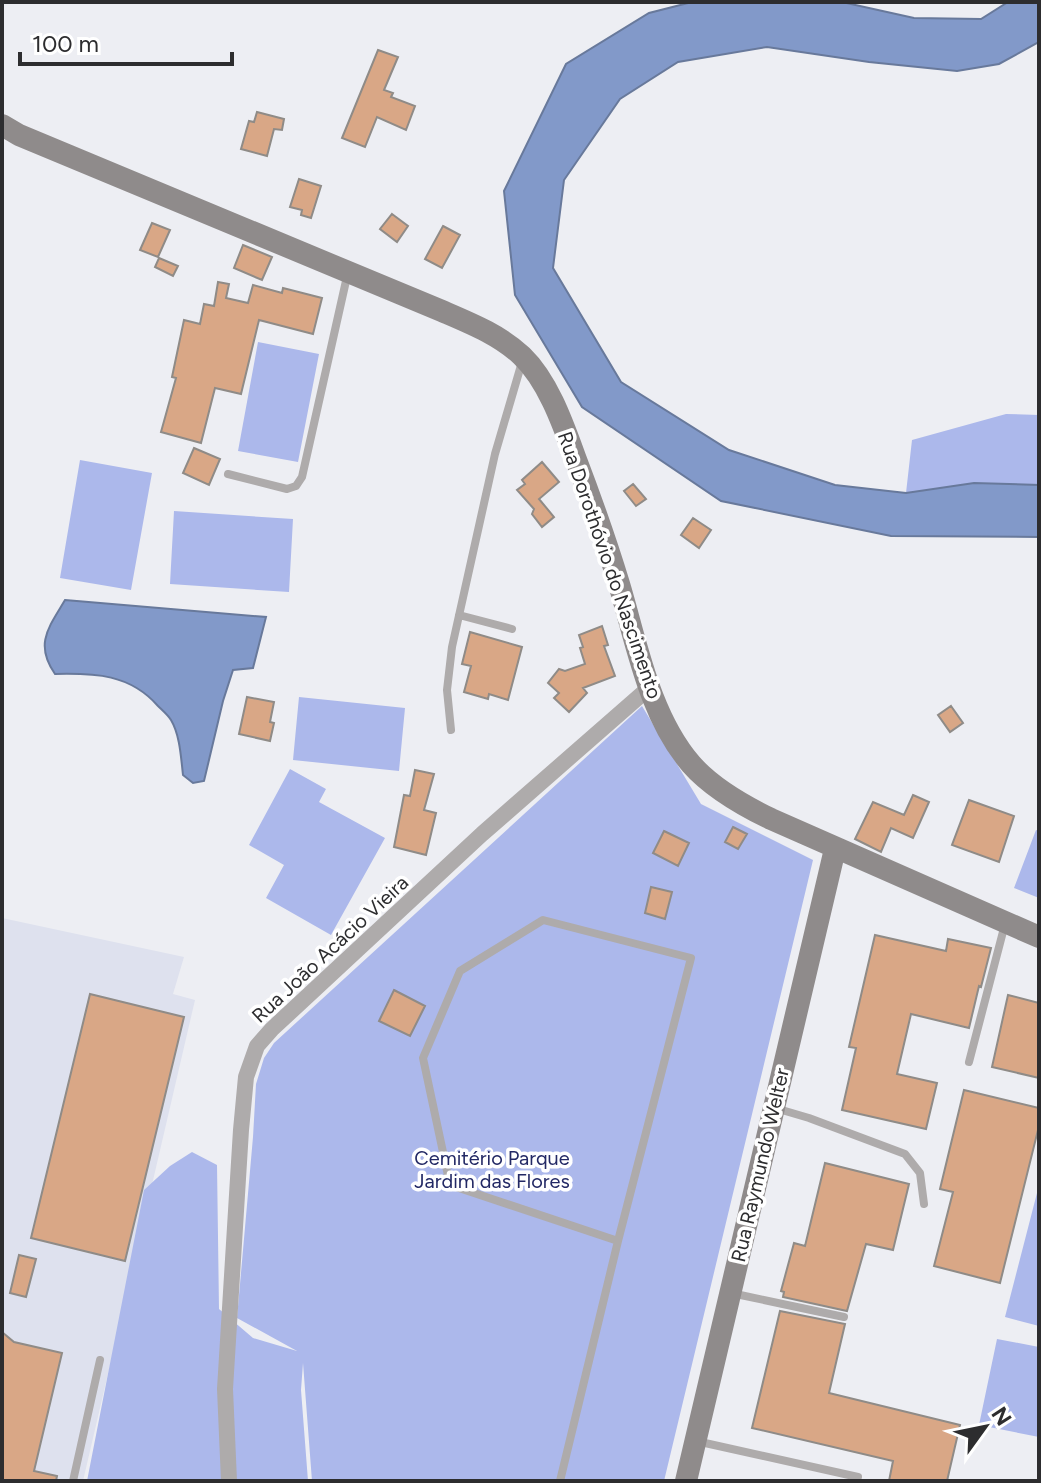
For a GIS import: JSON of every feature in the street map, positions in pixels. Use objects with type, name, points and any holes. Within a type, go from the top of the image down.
[{"type":"street","name":"Rua Dorothóvio do Nascimento","points":[[2,125],[19,135],[470,324],[524,357],[559,414],[604,532],[650,687],[672,737],[693,766],[751,809],[835,849],[1039,937]]},
{"type":"street","name":"Rua João Acácio Vieira","points":[[229,1481],[225,1389],[230,1294],[246,1077],[257,1046],[482,834],[650,687]]},
{"type":"street","name":"Rua Raymundo Welter","points":[[686,1481],[835,849]]},
{"type":"lane","points":[[228,474],[287,489],[296,486],[302,477],[348,272]]},
{"type":"lane","points":[[451,730],[447,690],[452,647],[495,454],[524,357]]},
{"type":"lane","points":[[459,615],[512,629]]},
{"type":"lane","points":[[560,1481],[691,958],[543,920],[460,971],[423,1058],[450,1185],[618,1241]]},
{"type":"lane","points":[[969,1062],[1005,923]]},
{"type":"lane","points":[[774,1107],[905,1154],[920,1173],[924,1204]]},
{"type":"lane","points":[[730,1293],[844,1317]]},
{"type":"lane","points":[[73,1481],[100,1360]]},
{"type":"lane","points":[[695,1441],[858,1477]]},
{"type":"shaded area","points":[[692,2],[842,2],[914,18],[981,19],[1008,2],[1039,2],[1039,42],[999,64],[957,71],[767,47],[678,62],[620,99],[564,180],[553,268],[621,382],[729,450],[835,485],[906,493],[974,483],[1039,485],[1039,537],[891,536],[721,501],[582,407],[515,295],[504,191],[566,64],[649,13]]},
{"type":"shaded area","points":[[65,600],[266,617],[253,668],[233,670],[204,781],[193,783],[183,775],[174,726],[168,716],[136,687],[98,675],[55,674],[45,654],[46,636]]},
{"type":"shaded area","points":[[2,918],[184,957],[173,994],[195,1000],[83,1481],[2,1481]]},
{"type":"green space","points":[[258,342],[319,354],[298,462],[238,451]]},
{"type":"green space","points":[[1006,414],[1039,415],[1039,485],[974,483],[906,493],[912,440]]},
{"type":"green space","points":[[80,460],[152,473],[131,590],[60,578]]},
{"type":"green space","points":[[174,511],[293,519],[289,592],[170,584]]},
{"type":"green space","points":[[299,697],[405,708],[399,771],[293,760]]},
{"type":"green space","name":"Cemitério Parque Jardim das Flores","points":[[642,706],[701,804],[813,860],[664,1481],[312,1481],[303,1363],[301,1390],[308,1481],[87,1481],[144,1190],[170,1166],[192,1152],[217,1165],[219,1309],[253,1338],[297,1351],[237,1318],[256,1084],[264,1058],[274,1043]]},
{"type":"green space","points":[[290,769],[326,789],[319,802],[385,838],[331,935],[266,898],[284,865],[249,845]]},
{"type":"green space","points":[[1036,830],[1039,831],[1039,898],[1014,888]]},
{"type":"green space","points":[[1039,1194],[1039,1326],[1005,1317]]},
{"type":"green space","points":[[997,1339],[1039,1347],[1039,1437],[979,1425]]},
{"type":"building","points":[[378,50],[398,57],[384,90],[393,93],[391,97],[415,106],[406,130],[377,117],[365,147],[342,138]]},
{"type":"building","points":[[257,112],[284,119],[282,130],[274,129],[267,156],[241,149],[249,121],[254,122]]},
{"type":"building","points":[[299,179],[321,186],[311,218],[301,215],[302,210],[290,207]]},
{"type":"building","points":[[392,214],[408,226],[397,242],[380,229]]},
{"type":"building","points":[[152,223],[170,230],[158,257],[140,250]]},
{"type":"building","points":[[443,226],[460,235],[442,268],[425,259]]},
{"type":"building","points":[[243,245],[272,257],[262,280],[234,268]]},
{"type":"building","points":[[159,258],[178,266],[173,276],[155,267]]},
{"type":"building","points":[[218,282],[229,284],[226,298],[248,303],[253,285],[282,293],[283,288],[322,298],[313,334],[259,320],[241,394],[215,388],[201,443],[161,432],[176,378],[172,377],[184,320],[200,324],[204,304],[214,306]]},
{"type":"building","points":[[194,448],[220,459],[209,485],[183,473]]},
{"type":"building","points":[[542,462],[559,482],[539,499],[554,517],[542,527],[532,514],[534,509],[517,490],[525,484],[522,480]]},
{"type":"building","points":[[633,484],[646,499],[636,506],[624,491]]},
{"type":"building","points":[[693,518],[711,530],[699,548],[681,535]]},
{"type":"building","points":[[602,626],[608,645],[604,646],[615,676],[583,688],[587,693],[569,712],[554,698],[559,693],[548,683],[559,669],[565,671],[585,664],[579,635]]},
{"type":"building","points":[[470,632],[522,647],[508,700],[489,694],[488,699],[464,692],[471,666],[462,664]]},
{"type":"building","points":[[247,697],[274,702],[270,741],[239,734]]},
{"type":"building","points":[[951,706],[963,723],[950,732],[938,715]]},
{"type":"building","points":[[415,770],[434,774],[424,810],[436,813],[426,855],[394,847],[404,795],[410,796]]},
{"type":"building","points":[[913,795],[929,802],[913,838],[891,828],[881,852],[855,839],[873,802],[904,815]]},
{"type":"building","points":[[969,800],[1014,816],[999,862],[952,845]]},
{"type":"building","points":[[733,827],[747,834],[738,849],[725,842]]},
{"type":"building","points":[[664,831],[689,843],[678,866],[653,853]]},
{"type":"building","points":[[651,887],[672,892],[665,919],[645,913]]},
{"type":"building","points":[[875,935],[946,951],[948,939],[991,948],[969,1028],[911,1014],[897,1074],[937,1083],[926,1129],[842,1110],[856,1048],[849,1047]]},
{"type":"building","points":[[394,990],[425,1006],[410,1036],[379,1021]]},
{"type":"building","points":[[90,994],[184,1017],[125,1261],[31,1238]]},
{"type":"building","points":[[1008,995],[1039,1003],[1039,1078],[992,1067]]},
{"type":"building","points":[[964,1090],[1039,1108],[1039,1126],[1000,1283],[934,1266],[953,1192],[940,1189]]},
{"type":"building","points":[[825,1163],[909,1184],[893,1250],[866,1244],[847,1311],[783,1297],[784,1292],[781,1291],[794,1243],[805,1246]]},
{"type":"building","points":[[19,1255],[36,1259],[26,1297],[10,1293]]},
{"type":"building","points":[[780,1311],[845,1324],[829,1393],[960,1425],[947,1481],[889,1481],[893,1461],[752,1428]]},
{"type":"building","points":[[2,1332],[14,1342],[62,1353],[34,1471],[57,1476],[56,1481],[2,1481]]}]
